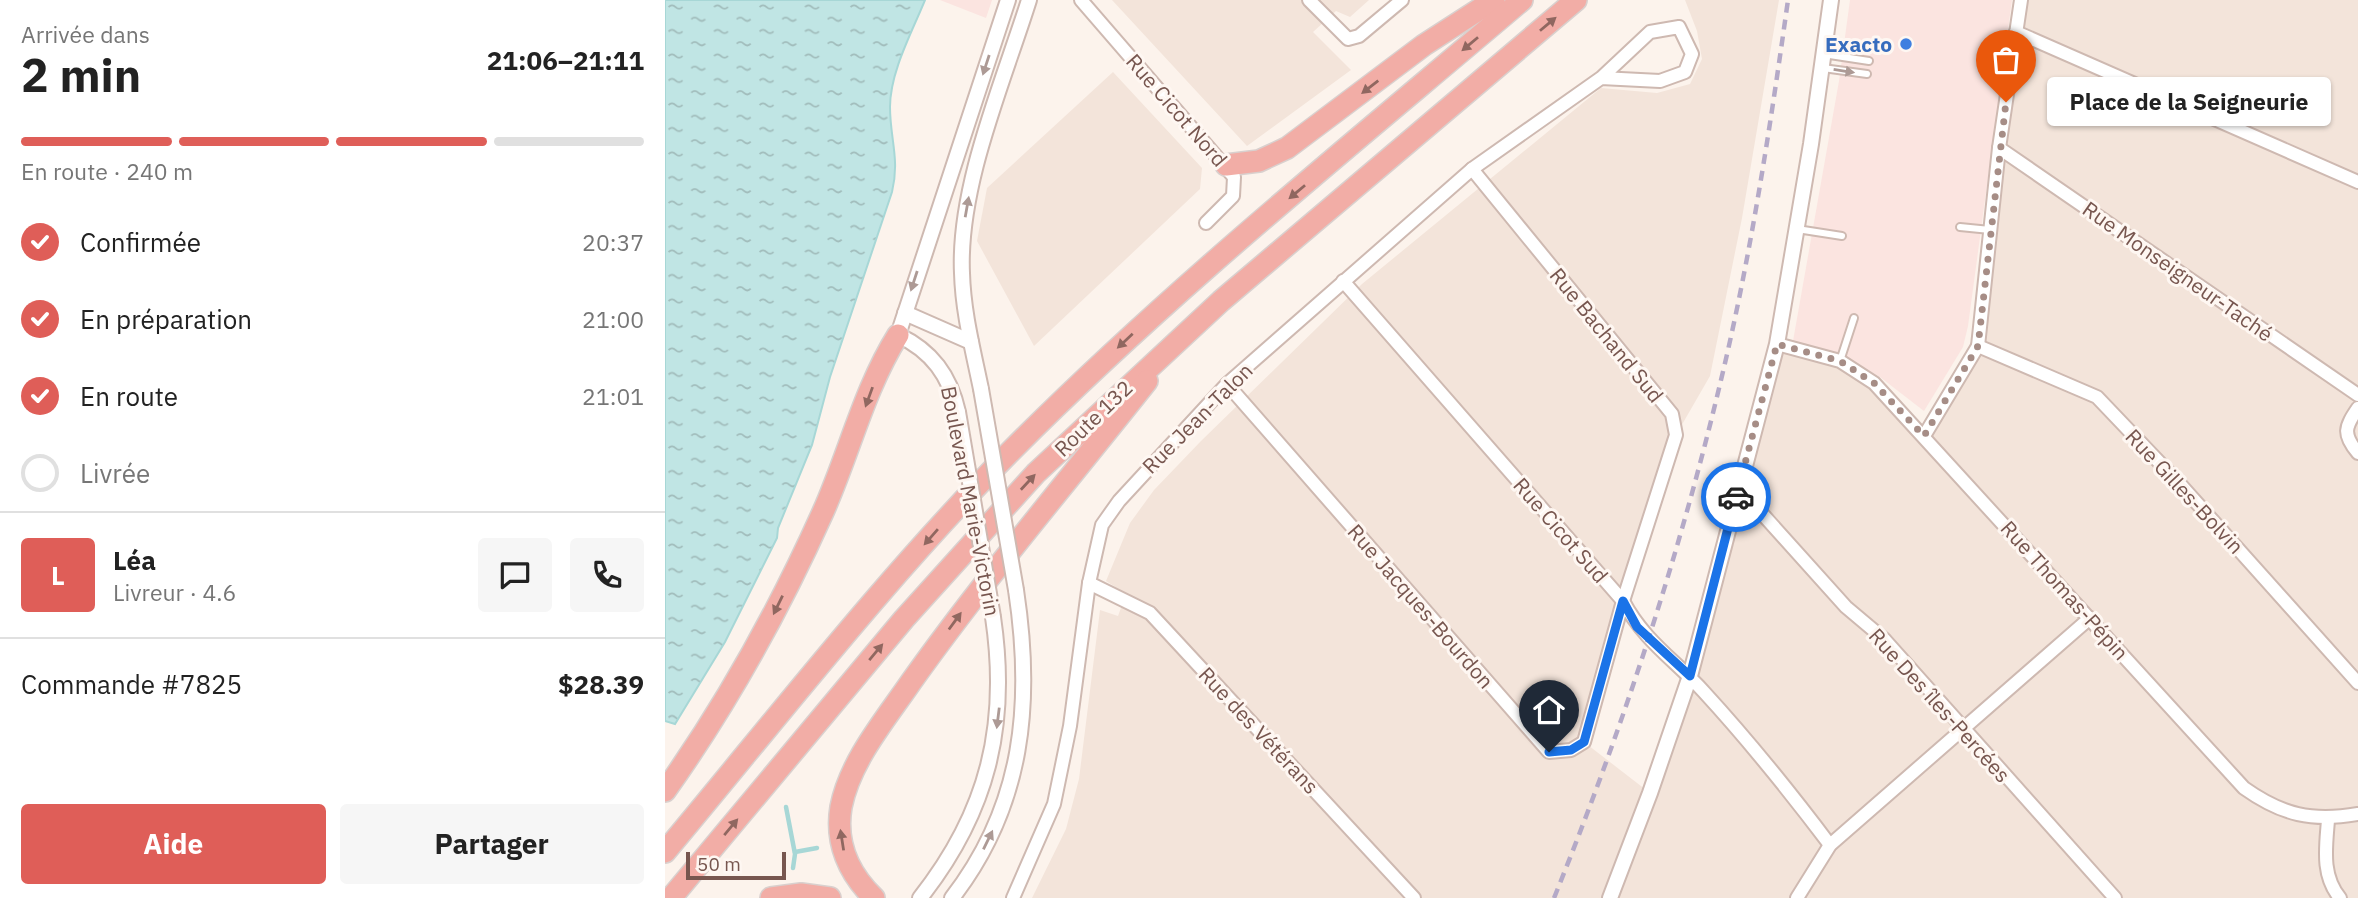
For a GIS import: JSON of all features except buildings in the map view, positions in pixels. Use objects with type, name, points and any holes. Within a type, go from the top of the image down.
[{"type":"highway","points":[[1226,165],[1259,161],[1287,148],[1424,45],[1494,0]]},
{"type":"highway","name":"Route 132","points":[[665,852],[900,572],[1009,452],[1138,328],[1522,0]]},
{"type":"highway","name":"Route 132","points":[[671,898],[975,539],[1056,454],[1185,333],[1576,0]]},
{"type":"highway","points":[[874,898],[850,869],[841,838],[841,808],[855,767],[965,606],[1185,333]]},
{"type":"highway","points":[[665,791],[719,710],[765,632],[824,511],[881,365],[898,335]]},
{"type":"highway","points":[[771,898],[801,894],[830,898]]},
{"type":"street","points":[[898,335],[1007,0]]},
{"type":"street","name":"Boulevard Marie-Victorin","points":[[952,898],[991,834],[1010,786],[1019,750],[1026,677],[1016,590],[971,342],[962,272],[966,216],[981,151],[1029,0]]},
{"type":"street","name":"Rue Cicot Nord","points":[[1081,0],[1226,165],[1235,182],[1233,196],[1206,223]]},
{"type":"street","points":[[1309,0],[1348,39],[1359,36],[1402,0]]},
{"type":"street","points":[[1609,898],[1650,793],[1690,676],[1777,344],[1831,0]]},
{"type":"street","points":[[1924,436],[1978,346],[1999,148],[2021,0]]},
{"type":"street","name":"Rue Jean-Talon","points":[[1013,898],[1054,804],[1070,726],[1089,583],[1102,525],[1140,475],[1227,384],[1472,169],[1601,78],[1650,32],[1679,27],[1692,54],[1685,72],[1660,81],[1601,78]]},
{"type":"street","points":[[2016,32],[2358,182]]},
{"type":"street","name":"Rue Monseigneur-Taché","points":[[1999,148],[2358,395]]},
{"type":"street","name":"Rue Bachand Sud","points":[[1472,169],[1672,414],[1676,435],[1623,601]]},
{"type":"street","name":"Rue Cicot Sud","points":[[1343,281],[1623,601],[1637,627],[1690,676],[1761,754],[1830,845]]},
{"type":"street","points":[[905,313],[971,342]]},
{"type":"street","name":"Boulevard Marie-Victorin","points":[[898,335],[917,346],[944,373],[958,412],[1000,672],[1000,706],[989,766],[960,839],[920,898]]},
{"type":"street","name":"Rue Thomas-Pépin","points":[[1777,344],[1840,361],[1874,383],[2244,788],[2273,808],[2327,820],[2358,814]]},
{"type":"street","name":"Rue Gilles-Bolvin","points":[[1978,346],[2097,397],[2179,483],[2358,683]]},
{"type":"street","name":"Rue Jacques-Bourdon","points":[[1227,384],[1549,752],[1571,750],[1584,742],[1623,601]]},
{"type":"street","points":[[2358,408],[2345,428],[2345,436],[2358,453]]},
{"type":"street","name":"Rue Des îles-Percées","points":[[1740,479],[1748,498],[1846,607],[1884,639],[2115,898]]},
{"type":"street","name":"Rue des Vétérans","points":[[1089,583],[1150,613],[1414,898]]},
{"type":"street","points":[[1797,898],[1830,845],[1964,731],[2090,618]]},
{"type":"street","points":[[2327,820],[2326,863],[2330,886],[2340,898]]},
{"type":"lane","points":[[1822,61],[1869,61]]},
{"type":"lane","points":[[1822,61],[1867,74]]},
{"type":"lane","points":[[1960,227],[1990,230]]},
{"type":"lane","points":[[1797,229],[1842,236]]},
{"type":"lane","points":[[1840,361],[1854,318]]},
{"type":"shaded area","points":[[940,0],[992,0],[986,18]]},
{"type":"shaded area","points":[[1112,0],[1369,0],[1350,17],[1336,11],[1313,32],[1351,70],[1247,146]]},
{"type":"shaded area","points":[[1685,0],[1779,0],[1742,218],[1710,376],[1676,435],[1584,742],[1650,793],[1777,344],[1840,361],[1874,383],[1924,436],[1978,346],[2021,0],[2358,0],[2358,898],[1032,898],[1066,829],[1079,779],[1100,610],[1118,616],[1126,594],[1106,581],[1130,523],[1154,490],[1201,441],[1362,284],[1601,88],[1657,93],[1690,84],[1702,59],[1697,31]]},
{"type":"shaded area","points":[[1850,0],[2012,0],[1968,326],[1963,347],[1924,411],[1880,377],[1839,355],[1793,341],[1839,81]]},
{"type":"shaded area","points":[[1113,72],[1202,168],[1200,189],[1034,346],[977,241],[987,188]]},
{"type":"water","points":[[665,0],[925,0],[903,52],[891,94],[890,118],[895,169],[892,192],[830,377],[812,445],[778,528],[777,538],[725,642],[675,724],[665,721]]},
{"type":"waterway","points":[[786,807],[795,854],[793,868]]},
{"type":"waterway","points":[[795,852],[817,848]]},
{"type":"railway","points":[[1554,898],[1626,707],[1668,577],[1705,446],[1751,239],[1788,0]]},
{"type":"way so far","points":[[1736,497],[1777,344],[1840,361],[1874,383],[1924,436],[1978,346],[2006,102]]},
{"type":"place","name":"Exacto","points":[[1906,44]]},
{"type":"place","name":"Place de la Seigneurie","points":[[2006,102]]},
{"type":"route","points":[[1549,752],[1571,750],[1584,742],[1623,601],[1637,627],[1690,676],[1736,497]]}]
